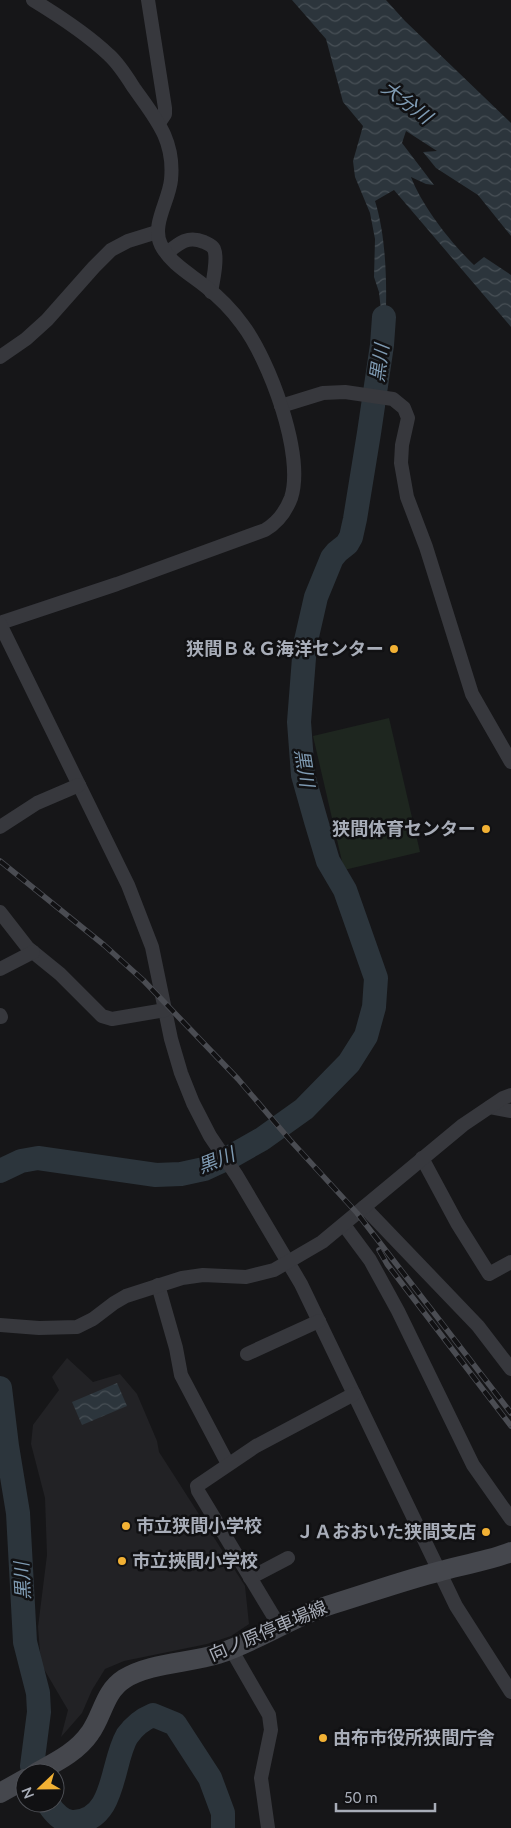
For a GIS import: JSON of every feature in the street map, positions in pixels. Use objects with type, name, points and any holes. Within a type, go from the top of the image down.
[{"type":"main road","name":"向ノ原停車場線","points":[[54,1763],[66,1756],[90,1733],[109,1694],[124,1680],[145,1670],[208,1657],[231,1649],[331,1604],[439,1571],[511,1552]]},
{"type":"main road","points":[[0,1793],[15,1785]]},
{"type":"street","points":[[33,0],[48,9],[110,56],[159,123],[166,137],[172,165],[169,194],[158,232],[161,244],[176,263],[232,311],[253,340],[281,406],[289,435],[294,479],[291,497],[286,508],[271,526],[117,584],[0,624],[128,885],[145,925],[158,968],[176,1057],[193,1103],[210,1136],[237,1176],[289,1262],[320,1322],[462,1617],[511,1692]]},
{"type":"street","points":[[148,0],[165,114],[159,123]]},
{"type":"street","points":[[0,357],[26,339],[47,320],[111,250],[137,237],[158,232]]},
{"type":"street","points":[[167,253],[183,240],[196,238],[210,245],[214,249],[215,258],[212,292]]},
{"type":"street","points":[[281,406],[323,393],[356,392],[393,399],[404,408],[408,418],[400,454],[401,471],[407,497],[426,548],[472,694],[511,762]]},
{"type":"street","points":[[0,827],[37,803],[79,786]]},
{"type":"street","points":[[0,912],[34,952],[60,974],[105,1018],[112,1019],[137,1013],[165,1010]]},
{"type":"street","points":[[0,969],[34,952]]},
{"type":"street","points":[[0,1325],[38,1328],[77,1327],[93,1319],[119,1299],[158,1285],[194,1275],[250,1276],[274,1270],[322,1242],[462,1125],[511,1095]]},
{"type":"street","points":[[490,1107],[511,1111]]},
{"type":"street","points":[[422,1158],[457,1223],[489,1274],[511,1262]]},
{"type":"street","points":[[364,1207],[478,1326],[511,1369]]},
{"type":"street","points":[[344,1225],[370,1260],[398,1311],[473,1465],[511,1519]]},
{"type":"street","points":[[158,1285],[176,1348],[181,1375],[228,1464]]},
{"type":"street","points":[[247,1354],[320,1322]]},
{"type":"street","points":[[280,1627],[197,1489],[199,1483],[284,1430],[354,1394]]},
{"type":"street","points":[[250,1578],[288,1558]]},
{"type":"street","points":[[231,1649],[269,1716],[271,1730],[262,1778],[268,1828]]},
{"type":"shaded area","points":[[389,718],[420,852],[344,870],[313,736]]},
{"type":"shaded area","name":"市立狭間小学校","points":[[67,1358],[93,1382],[120,1374],[137,1394],[157,1441],[159,1452],[245,1586],[249,1624],[231,1636],[207,1644],[124,1661],[105,1669],[92,1690],[82,1713],[61,1737],[68,1710],[41,1664],[38,1627],[47,1555],[45,1498],[31,1444],[33,1425],[59,1390],[52,1377]]},
{"type":"water","name":"大分川","points":[[292,0],[386,0],[405,21],[511,123],[511,236],[478,195],[436,168],[423,152],[437,151],[406,131],[402,143],[434,185],[426,184],[411,177],[422,200],[456,246],[474,265],[484,257],[511,275],[511,327],[394,190],[375,201],[380,218],[385,257],[386,317],[384,354],[379,346],[381,311],[379,292],[374,277],[375,239],[370,213],[355,177],[353,161],[363,126],[343,102],[326,39]]},
{"type":"water","points":[[117,1383],[127,1406],[82,1425],[72,1402]]},
{"type":"waterway","name":"黒川","points":[[0,1171],[21,1161],[38,1158],[156,1175],[181,1174],[204,1169],[262,1139],[304,1109],[349,1063],[366,1036],[374,1007],[376,978],[345,890],[328,861],[303,775],[299,722],[305,645],[316,597],[332,558],[347,544],[351,537],[355,519],[382,345],[384,317]]},
{"type":"waterway","name":"黒川","points":[[0,1388],[18,1513],[25,1642],[38,1693],[39,1712],[32,1763]]},
{"type":"waterway","name":"黒川","points":[[56,1813],[66,1821],[74,1822],[88,1819],[98,1812],[110,1788],[127,1736],[138,1724],[153,1715],[175,1724],[210,1778],[223,1813],[223,1828]]},
{"type":"railway","points":[[0,861],[104,945],[143,980],[238,1079],[290,1140],[357,1213],[511,1413]]},
{"type":"railway","points":[[379,1250],[387,1264],[511,1426]]},
{"type":"place","name":"狭間Ｂ＆Ｇ海洋センター","points":[[394,649]]},
{"type":"place","name":"狭間体育センター","points":[[486,829]]},
{"type":"place","name":"市立狭間小学校","points":[[126,1526]]},
{"type":"place","name":"ＪＡおおいた狭間支店","points":[[486,1532]]},
{"type":"place","name":"市立挾間小学校","points":[[122,1561]]},
{"type":"place","name":"由布市役所狭間庁舎","points":[[323,1738]]}]
